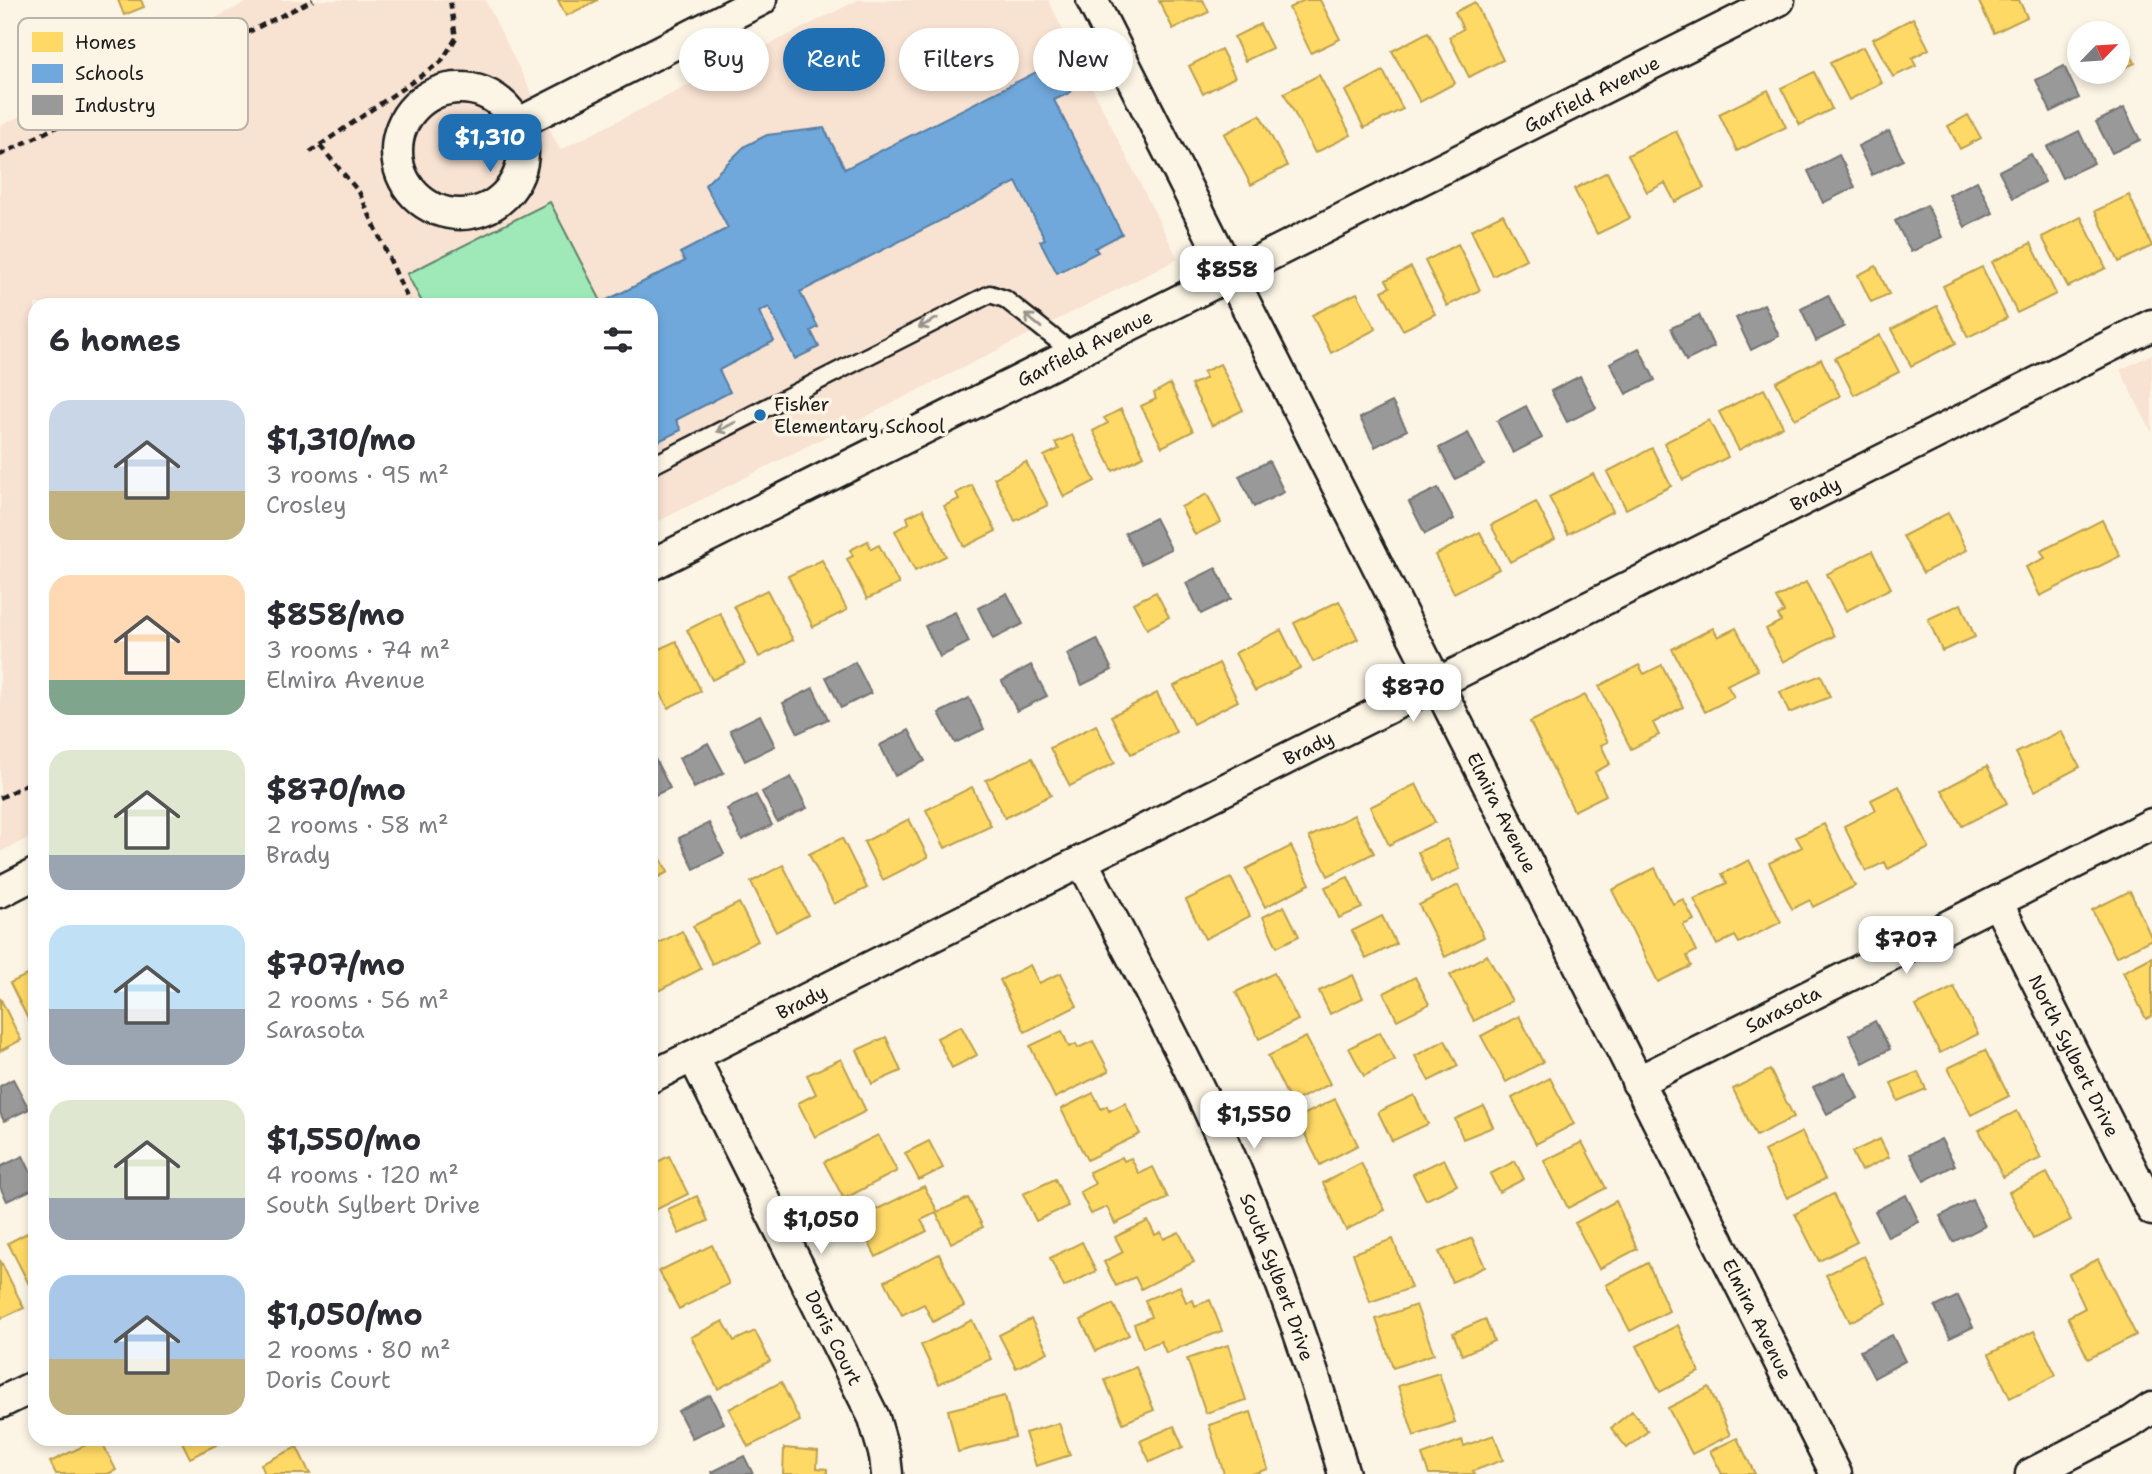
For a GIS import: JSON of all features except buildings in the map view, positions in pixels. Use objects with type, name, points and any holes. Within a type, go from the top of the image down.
[{"type":"street","points":[[517,124],[761,0]]},
{"type":"street","name":"Elmira Avenue","points":[[1092,0],[1836,1474]]},
{"type":"street","name":"Garfield Avenue","points":[[658,561],[1779,0]]},
{"type":"street","points":[[444,89],[476,90],[504,106],[517,124],[524,152],[520,173],[509,192],[492,207],[472,214],[429,208],[412,194],[401,176],[396,155],[398,133],[408,113],[424,98],[444,89]]},
{"type":"street","name":"Brady","points":[[658,1074],[2152,325]]},
{"type":"street","name":"Sarasota","points":[[1637,1082],[2152,824]]},
{"type":"street","name":"South Sylbert Drive","points":[[1082,861],[1203,1097],[1261,1230],[1313,1371],[1344,1474]]},
{"type":"street","points":[[0,892],[28,878]]},
{"type":"street","name":"North Sylbert Drive","points":[[1997,902],[2152,1210]]},
{"type":"street","name":"Doris Court","points":[[693,1056],[874,1418],[885,1456],[887,1474]]},
{"type":"street","points":[[0,1403],[28,1389]]},
{"type":"street","points":[[2031,1474],[2130,1423],[2152,1408]]},
{"type":"lane","points":[[658,462],[990,294],[1006,299],[1073,353]]},
{"type":"path","points":[[248,32],[313,0]]},
{"type":"path","points":[[310,152],[441,62],[456,38],[450,0]]},
{"type":"path","points":[[0,155],[50,130]]},
{"type":"path","points":[[320,146],[359,192],[407,298]]},
{"type":"path","points":[[0,798],[28,784]]},
{"type":"shaded area","name":"Fisher Elementary School","points":[[251,0],[485,0],[560,150],[679,90],[769,91],[769,45],[783,38],[783,91],[885,91],[885,28],[802,28],[858,0],[1048,0],[1062,28],[1033,28],[1033,91],[1094,91],[1178,259],[658,521],[658,298],[28,298],[28,838],[0,852],[0,126],[18,117],[18,130],[248,130],[248,18],[215,18]]},
{"type":"shaded area","points":[[2152,354],[2152,433],[2120,370]]},
{"type":"green space","points":[[550,202],[599,298],[420,298],[407,274]]},
{"type":"place","name":"Fisher Elementary School","points":[[760,415]]}]
